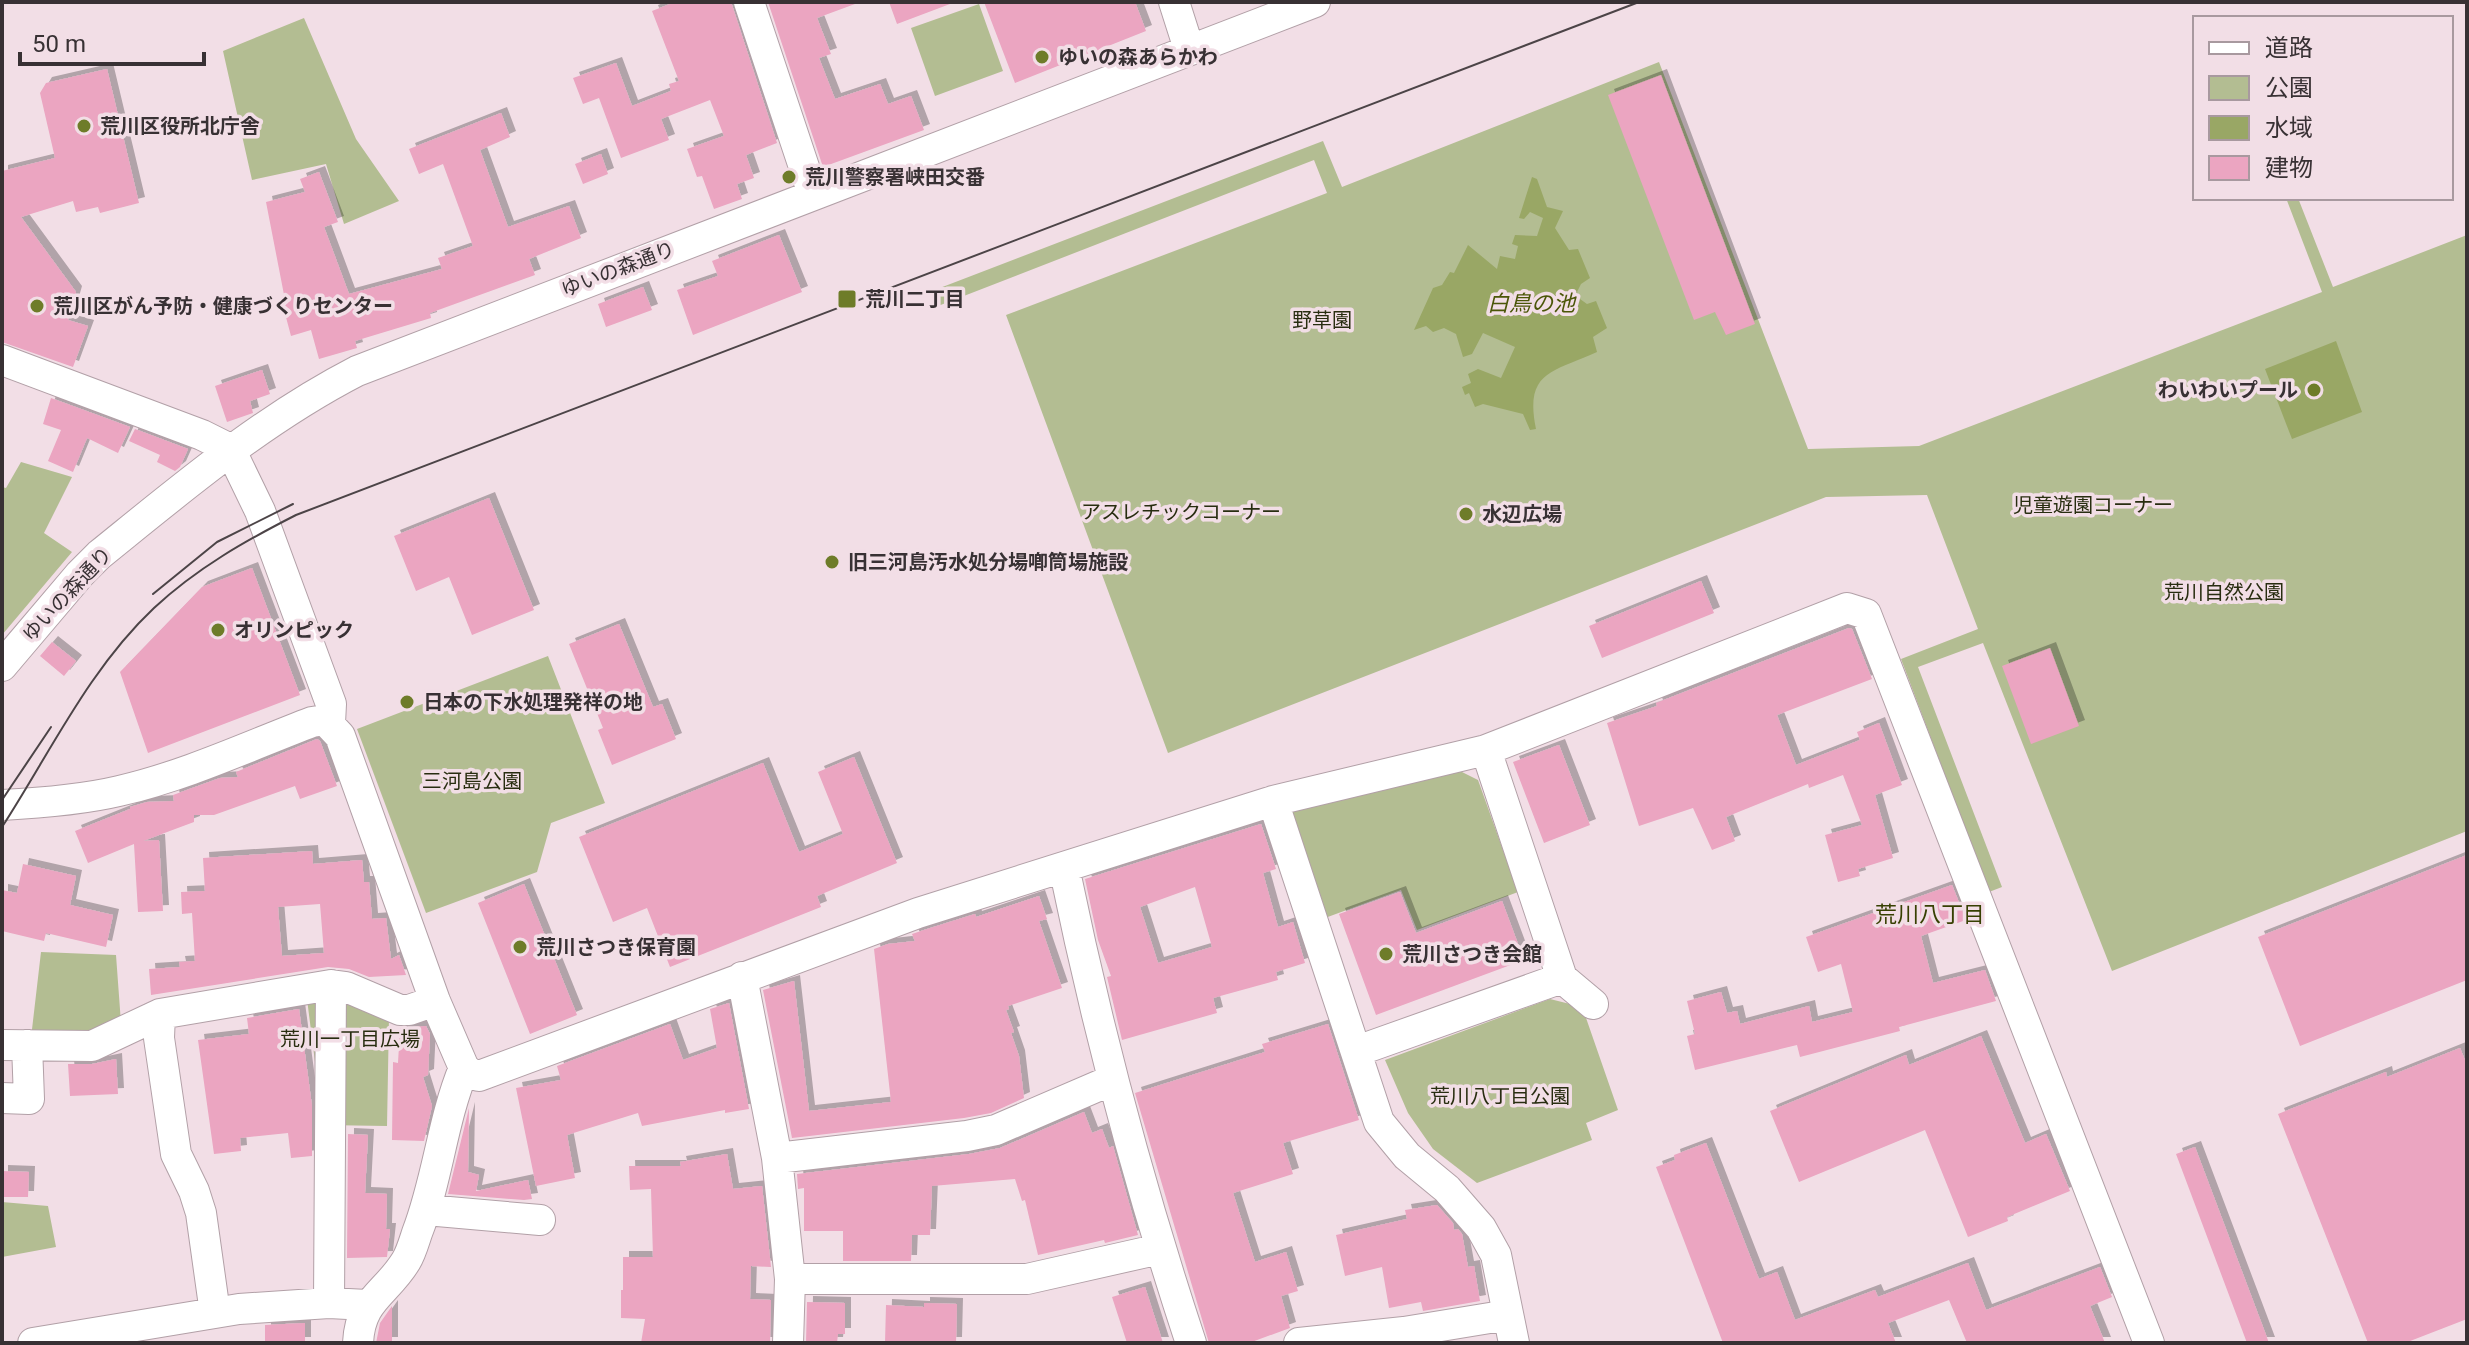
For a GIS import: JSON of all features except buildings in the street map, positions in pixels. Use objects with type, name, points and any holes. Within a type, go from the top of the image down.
[{"type":"street","points":[[749,2],[813,194]]},
{"type":"street","points":[[1174,2],[1189,49]]},
{"type":"street","name":"ゆいの森通り","points":[[2,666],[99,555],[230,449],[324,388],[357,371],[1315,2]]},
{"type":"street","points":[[2,360],[202,435],[230,449],[268,529],[331,704],[330,723]]},
{"type":"street","points":[[2,805],[43,803],[118,792],[325,720],[340,736],[435,1001],[464,1068],[479,1076],[866,930],[1273,801],[1486,750],[1847,608],[1866,614],[2149,1343]]},
{"type":"street","points":[[1486,750],[1562,978],[1593,1004]]},
{"type":"street","points":[[1273,801],[1379,1122],[1407,1156],[1447,1189],[1481,1228],[1496,1255],[1511,1329],[1404,1332],[1299,1343]]},
{"type":"street","points":[[1064,867],[1112,1080],[1160,1249],[1191,1343]]},
{"type":"street","points":[[742,977],[777,1158],[790,1279],[788,1343]]},
{"type":"street","points":[[1357,1051],[1562,978]]},
{"type":"street","points":[[2,1098],[29,1099],[15,1045],[92,1046],[160,1014],[331,985],[346,987],[400,1010],[435,1001]]},
{"type":"street","points":[[329,1303],[331,985]]},
{"type":"street","points":[[160,1014],[159,1038],[176,1154],[201,1213],[215,1313]]},
{"type":"street","points":[[358,1343],[358,1326],[367,1305],[406,1262],[433,1188],[452,1096],[464,1068]]},
{"type":"street","points":[[777,1158],[996,1130],[1112,1080]]},
{"type":"street","points":[[426,1210],[540,1220]]},
{"type":"street","points":[[790,1279],[1027,1279],[1160,1249]]},
{"type":"street","points":[[33,1343],[215,1313],[329,1303],[367,1305]]},
{"type":"green space","points":[[979,4],[1003,71],[935,96],[911,28]]},
{"type":"green space","points":[[304,18],[356,139],[399,201],[344,224],[326,164],[252,180],[223,51]]},
{"type":"green space","name":"荒川自然公園","points":[[1659,62],[1808,449],[1919,446],[2322,292],[2287,200],[2299,200],[2333,287],[2467,235],[2467,831],[2112,971],[1983,643],[1918,667],[2002,887],[1989,892],[1901,659],[1978,629],[1927,495],[1826,497],[1168,753],[1006,315],[1327,193],[1314,160],[938,306],[932,291],[1323,141],[1342,187]]},
{"type":"green space","points":[[21,462],[72,477],[44,533],[72,552],[2,635],[2,487],[6,488]]},
{"type":"green space","name":"三河島公園","points":[[548,656],[605,803],[551,823],[537,872],[426,913],[357,729]]},
{"type":"green space","points":[[1458,770],[1478,780],[1518,892],[1417,930],[1401,890],[1325,918],[1289,819],[1295,806]]},
{"type":"green space","points":[[41,952],[116,955],[121,1023],[109,1031],[31,1038]]},
{"type":"green space","name":"荒川一丁目広場","points":[[331,996],[389,1017],[387,1126],[323,1125],[307,999]]},
{"type":"green space","name":"荒川八丁目公園","points":[[1550,999],[1570,1004],[1585,1015],[1618,1110],[1586,1123],[1592,1140],[1477,1183],[1433,1149],[1408,1113],[1385,1060]]},
{"type":"green space","points":[[2,1202],[48,1206],[56,1247],[2,1257]]},
{"type":"water","name":"白鳥の池","points":[[1532,177],[1537,179],[1547,207],[1563,211],[1555,228],[1569,250],[1578,249],[1590,278],[1581,284],[1577,292],[1587,304],[1596,301],[1607,328],[1593,337],[1597,352],[1555,370],[1538,384],[1533,410],[1536,429],[1530,430],[1523,414],[1483,404],[1475,407],[1469,393],[1465,395],[1462,387],[1471,383],[1468,374],[1478,369],[1501,378],[1515,347],[1483,333],[1472,354],[1463,357],[1456,334],[1444,328],[1433,332],[1426,326],[1414,330],[1433,288],[1442,285],[1450,272],[1454,273],[1468,245],[1497,269],[1500,256],[1515,259],[1518,246],[1512,244],[1515,235],[1537,236],[1543,218],[1530,212],[1524,219],[1519,218]]},
{"type":"water","name":"わいわいプール","points":[[2336,341],[2362,412],[2292,439],[2265,369]]},
{"type":"tram line","points":[[2,827],[90,685],[131,632],[154,608],[204,568],[296,515],[1639,2]]},
{"type":"tram line","points":[[153,594],[217,542],[293,504]]},
{"type":"tram line","points":[[2,800],[51,727]]},
{"type":"place","name":"ゆいの森あらかわ","points":[[1042,57]]},
{"type":"place","name":"荒川区役所北庁舎","points":[[84,126]]},
{"type":"place","name":"荒川警察署峡田交番","points":[[789,177]]},
{"type":"place","name":"荒川二丁目","points":[[847,299]]},
{"type":"place","name":"荒川区がん予防・健康づくりセンター","points":[[37,306]]},
{"type":"place","name":"わいわいプール","points":[[2314,390]]},
{"type":"place","name":"水辺広場","points":[[1466,514]]},
{"type":"place","name":"旧三河島汚水処分場喞筒場施設","points":[[832,562]]},
{"type":"place","name":"オリンピック","points":[[218,630]]},
{"type":"place","name":"日本の下水処理発祥の地","points":[[407,702]]},
{"type":"place","name":"荒川さつき保育園","points":[[520,947]]},
{"type":"place","name":"荒川さつき会館","points":[[1386,954]]},
{"type":"district","name":"荒川八丁目","points":[[1930,914]]},
{"type":"park label","name":"野草園","points":[[1322,320]]},
{"type":"park label","name":"児童遊園コーナー","points":[[2093,505]]},
{"type":"park label","name":"アスレチックコーナー","points":[[1181,512]]}]
